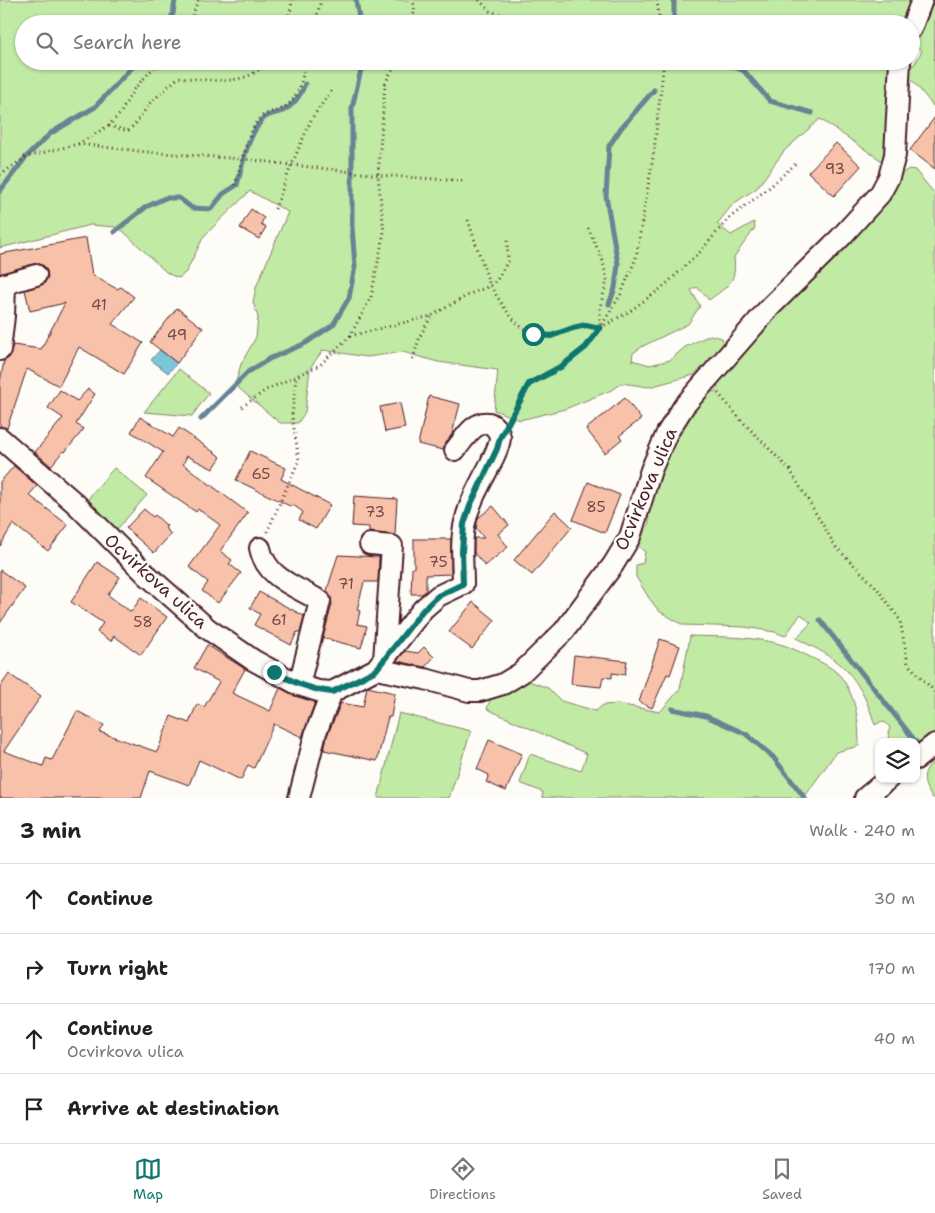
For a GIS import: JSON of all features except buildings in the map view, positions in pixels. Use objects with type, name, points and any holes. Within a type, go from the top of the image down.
[{"type":"street","points":[[916,15],[922,0]]},
{"type":"street","name":"Ocvirkova ulica","points":[[380,665],[469,691],[480,691],[492,688],[521,673],[564,631],[614,565],[630,537],[651,470],[667,433],[684,406],[770,307],[840,238],[880,194],[889,177],[895,154],[900,70]]},
{"type":"street","points":[[0,350],[5,284],[36,275]]},
{"type":"street","points":[[299,798],[316,732],[332,692],[380,665],[423,610],[438,596],[463,584],[462,551],[464,524],[470,506],[497,449],[500,438],[497,429],[490,424],[482,423],[474,426],[455,450]]},
{"type":"street","name":"Ocvirkova ulica","points":[[0,438],[76,504],[147,576],[208,629],[253,660],[299,684],[332,692]]},
{"type":"street","points":[[370,544],[392,546],[380,665]]},
{"type":"street","points":[[260,548],[268,568],[274,574],[320,601],[299,684]]},
{"type":"street","points":[[920,756],[935,744]]},
{"type":"street","points":[[865,798],[883,783]]},
{"type":"path","points":[[193,15],[198,0]]},
{"type":"path","points":[[289,15],[292,0]]},
{"type":"path","points":[[318,15],[321,0]]},
{"type":"path","points":[[412,0],[415,7],[414,15]]},
{"type":"path","points":[[479,0],[490,11],[503,15]]},
{"type":"path","points":[[657,0],[659,15]]},
{"type":"path","points":[[0,175],[26,157],[78,144],[108,126],[120,114],[134,89],[152,70]]},
{"type":"path","points":[[108,126],[128,131],[136,124],[150,103],[179,77],[227,80],[246,78],[259,70]]},
{"type":"path","points":[[236,185],[249,137],[258,120],[266,113],[283,108],[293,100],[299,89],[304,70]]},
{"type":"path","points":[[242,407],[266,390],[320,365],[350,336],[372,297],[384,232],[378,175],[385,84],[392,70]]},
{"type":"path","points":[[500,438],[529,384],[562,366],[586,347],[621,294],[636,258],[654,151],[663,70]]},
{"type":"path","points":[[274,209],[312,118],[333,89]]},
{"type":"path","points":[[78,144],[147,152],[243,159],[378,175],[463,181]]},
{"type":"path","points":[[468,220],[490,286],[515,322],[533,334],[551,336],[586,325],[600,328],[630,311],[663,287],[700,252],[728,219],[770,187],[795,164]]},
{"type":"path","points":[[588,228],[603,262],[607,281],[600,306],[600,328]]},
{"type":"path","points":[[350,336],[431,316],[470,294],[490,286],[497,280],[508,260],[507,239]]},
{"type":"path","points":[[413,359],[420,336],[431,316]]},
{"type":"path","points":[[260,548],[299,460],[292,416],[296,377]]},
{"type":"path","points":[[706,379],[741,420],[790,470],[836,546],[876,587],[900,620],[908,664],[935,692]]},
{"type":"green space","points":[[0,0],[915,0],[909,15],[15,15],[15,70],[894,70],[885,163],[820,119],[784,151],[757,188],[733,204],[717,224],[731,235],[754,222],[755,228],[734,257],[734,273],[730,283],[709,300],[697,287],[691,290],[700,306],[688,324],[643,346],[633,353],[632,360],[650,365],[670,360],[685,347],[710,335],[722,338],[726,348],[694,375],[649,387],[621,383],[614,389],[565,409],[520,420],[494,410],[498,370],[438,362],[403,352],[367,357],[323,350],[310,368],[305,412],[298,423],[280,423],[235,385],[241,364],[256,337],[258,317],[253,302],[256,287],[288,212],[250,191],[204,236],[186,272],[179,278],[166,272],[123,231],[115,227],[90,225],[0,248]]},
{"type":"green space","points":[[928,0],[935,0],[934,107],[913,81],[902,83],[904,70],[920,70],[920,54],[922,51],[920,49],[920,18]]},
{"type":"green space","points":[[909,169],[915,170],[935,194],[935,739],[920,748],[920,738],[890,738],[888,733],[890,728],[887,724],[882,721],[875,725],[862,692],[852,676],[830,656],[796,638],[811,623],[801,614],[785,636],[775,632],[745,627],[683,625],[659,611],[636,577],[636,565],[643,563],[645,552],[637,545],[649,523],[648,512],[668,442],[704,391],[715,392],[718,387],[714,378],[899,175]]},
{"type":"green space","points":[[179,369],[209,393],[192,416],[144,412]]},
{"type":"green space","points":[[114,468],[147,495],[112,535],[88,505],[90,496]]},
{"type":"green space","points":[[690,636],[738,637],[772,642],[796,650],[832,669],[841,677],[853,701],[857,718],[859,746],[836,752],[804,798],[542,798],[543,792],[520,783],[530,754],[581,771],[587,754],[487,709],[491,697],[526,680],[548,688],[561,701],[596,711],[603,705],[618,704],[660,712],[680,689]]},
{"type":"green space","points":[[399,713],[471,731],[449,798],[378,798]]},
{"type":"green space","points":[[935,761],[935,798],[933,798],[929,793],[924,778],[927,769]]},
{"type":"water","points":[[160,350],[177,363],[168,373],[151,360]]},
{"type":"waterway","points":[[172,15],[175,0]]},
{"type":"waterway","points":[[356,0],[358,15]]},
{"type":"waterway","points":[[674,0],[674,15]]},
{"type":"waterway","points":[[0,191],[26,157],[51,133],[95,107],[130,70]]},
{"type":"waterway","points":[[201,419],[248,372],[269,359],[306,343],[333,325],[349,298],[355,266],[352,227],[352,108],[361,70]]},
{"type":"waterway","points":[[742,70],[770,101],[812,113]]},
{"type":"waterway","points":[[114,232],[146,207],[165,198],[179,198],[192,208],[211,209],[223,194],[237,185],[246,151],[253,134],[262,120],[291,106],[305,84]]},
{"type":"waterway","points":[[609,304],[615,288],[618,264],[606,196],[609,146],[621,128],[654,90]]},
{"type":"waterway","points":[[820,620],[913,738]]},
{"type":"waterway","points":[[672,709],[706,716],[746,734],[773,757],[805,798]]},
{"type":"route","points":[[274,672],[299,684],[332,692],[376,670],[423,610],[438,596],[463,584],[462,551],[464,524],[500,438],[529,384],[562,366],[586,347],[600,328],[586,325],[551,336],[533,334]]}]
